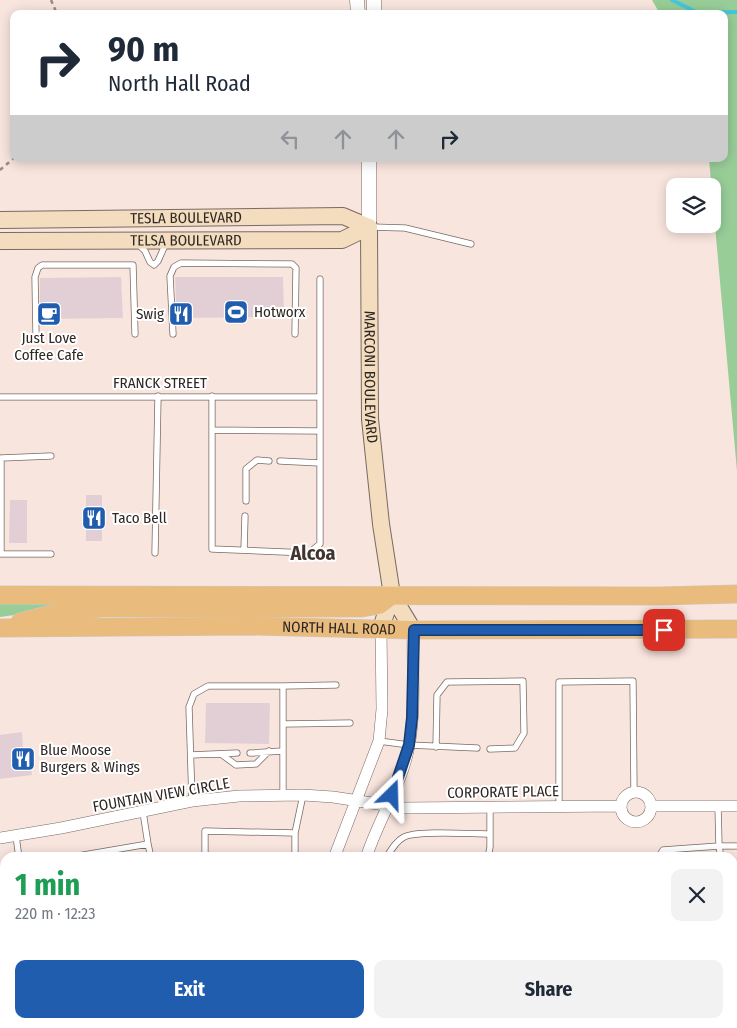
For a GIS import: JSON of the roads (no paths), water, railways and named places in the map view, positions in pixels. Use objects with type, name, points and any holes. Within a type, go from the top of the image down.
[{"type":"main road","name":"TESLA BOULEVARD","points":[[0,220],[343,216],[369,227]]},
{"type":"main road","name":"TELSA BOULEVARD","points":[[0,241],[342,240],[369,227]]},
{"type":"main road","name":"MARCONI BOULEVARD","points":[[369,227],[370,419],[392,595],[414,630]]},
{"type":"main road","points":[[0,595],[660,596],[737,594]]},
{"type":"main road","name":"MARCONI BOULEVARD","points":[[381,628],[392,595]]},
{"type":"main road","points":[[0,628],[60,612],[102,608],[362,608],[379,605],[392,595]]},
{"type":"main road","name":"NORTH HALL ROAD","points":[[0,628],[241,626],[414,630],[737,629]]},
{"type":"street","name":"MARCONI BOULEVARD","points":[[368,162],[369,227]]},
{"type":"street","points":[[336,852],[379,741],[382,710],[381,628]]},
{"type":"street","points":[[368,852],[405,761],[409,745],[412,718],[414,630]]},
{"type":"street","points":[[634,792],[644,794],[651,806],[645,819],[636,823],[623,816],[620,806],[625,796],[634,792]]},
{"type":"street","name":"FOUNTAIN VIEW CIRCLE","points":[[0,838],[192,802],[239,796],[303,794],[386,807]]},
{"type":"street","name":"CORPORATE PLACE","points":[[386,807],[620,806]]},
{"type":"street","points":[[651,806],[737,806]]},
{"type":"lane","points":[[369,227],[405,228],[471,244]]},
{"type":"lane","points":[[140,241],[140,246],[145,251],[150,262],[154,264],[158,261],[167,241]]},
{"type":"lane","points":[[173,334],[170,276],[174,267],[181,263],[292,264],[296,268],[295,334]]},
{"type":"lane","points":[[36,334],[35,277],[38,268],[42,265],[133,265],[135,334]]},
{"type":"lane","points":[[212,396],[212,549],[309,553],[320,544],[320,279]]},
{"type":"lane","points":[[155,553],[158,396]]},
{"type":"lane","name":"FRANCK STREET","points":[[0,397],[320,397]]},
{"type":"lane","points":[[213,430],[320,431]]},
{"type":"lane","points":[[51,456],[1,458],[1,554],[51,554]]},
{"type":"lane","points":[[246,501],[246,469],[257,460],[269,461]]},
{"type":"lane","points":[[280,461],[320,463]]},
{"type":"lane","points":[[244,550],[245,516]]},
{"type":"lane","points":[[436,747],[437,695],[447,682],[523,681],[524,733],[515,748],[490,749]]},
{"type":"lane","points":[[559,806],[559,682],[633,681],[634,792]]},
{"type":"lane","points":[[192,802],[189,707],[194,694],[208,686],[336,685]]},
{"type":"lane","points":[[283,686],[283,795]]},
{"type":"lane","points":[[283,724],[350,723]]},
{"type":"lane","points":[[379,741],[436,747],[477,748]]},
{"type":"lane","points":[[250,752],[283,751]]},
{"type":"lane","points":[[221,754],[236,765],[256,764],[269,752]]},
{"type":"lane","points":[[191,755],[237,753]]},
{"type":"lane","points":[[295,852],[295,833],[303,794]]},
{"type":"lane","points":[[718,806],[720,852]]},
{"type":"lane","points":[[488,852],[490,807]]},
{"type":"lane","points":[[143,812],[150,852]]},
{"type":"lane","points":[[205,852],[205,831],[295,833]]},
{"type":"lane","points":[[390,852],[405,836],[417,834],[490,834]]},
{"type":"lane","points":[[16,836],[18,852]]},
{"type":"lane","points":[[101,852],[148,844]]},
{"type":"lane","points":[[662,852],[663,850],[737,846]]},
{"type":"waterway","points":[[672,0],[692,10]]},
{"type":"waterway","points":[[728,12],[737,12]]},
{"type":"place","name":"Hotworx","points":[[236,312]]},
{"type":"place","name":"Just Love Coffee Cafe","points":[[49,314]]},
{"type":"place","name":"Swig","points":[[181,314]]},
{"type":"place","name":"Taco Bell","points":[[94,518]]},
{"type":"place","name":"Blue Moose Burgers & Wings","points":[[23,759]]},
{"type":"district","name":"Alcoa","points":[[313,553]]}]
